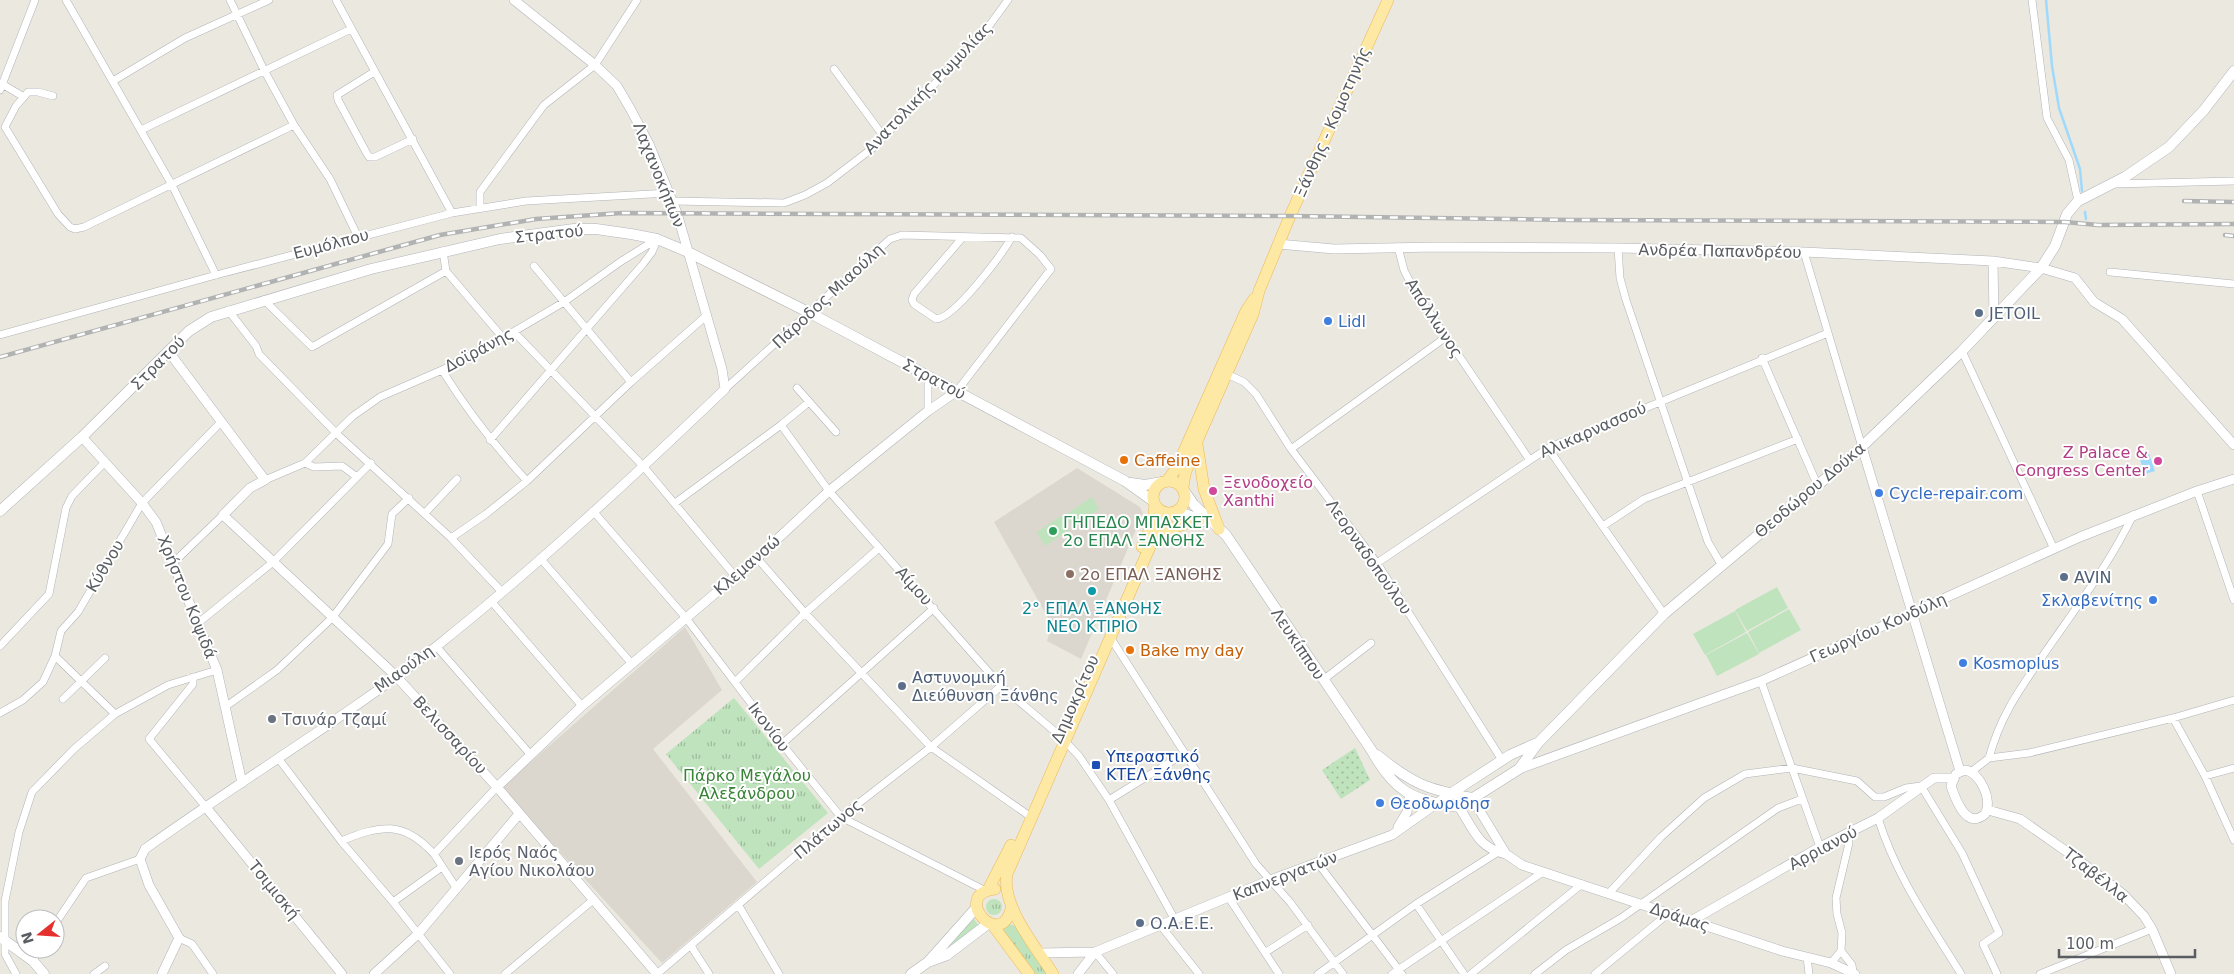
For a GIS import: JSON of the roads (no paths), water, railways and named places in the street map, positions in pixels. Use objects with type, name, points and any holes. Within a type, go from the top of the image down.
[{"type":"main road","name":"Ξάνθης - Κομοτηνής","points":[[1278,244],[1388,0]]},
{"type":"main road","points":[[2078,201],[2137,169],[2169,147],[2204,110],[2234,71]]},
{"type":"main road","name":"Θεοδώρου Δούκα","points":[[1459,807],[1519,769],[1538,743],[1664,614],[1862,446],[1962,351],[2041,268],[2055,246],[2067,214],[2078,201]]},
{"type":"main road","name":"Στρατού","points":[[0,511],[82,437],[197,324],[228,310],[371,269],[500,239],[574,229],[596,229],[657,239],[688,252],[810,313],[1125,481],[1154,503]]},
{"type":"main road","points":[[1223,373],[1185,474],[1182,507],[1172,513],[1162,511],[1154,503],[1154,490],[1177,467],[1223,373],[1253,314],[1259,292],[1278,244]]},
{"type":"main road","points":[[1197,441],[1204,489],[1222,532]]},
{"type":"main road","points":[[1165,481],[1173,480],[1184,490]]},
{"type":"main road","name":"Στρατού","points":[[1125,481],[1145,485],[1165,481]]},
{"type":"main road","name":"Λευκίππου","points":[[1184,490],[1194,506],[1222,532],[1372,751],[1383,772],[1394,784],[1410,794],[1437,804],[1459,807]]},
{"type":"main road","name":"Δημοκρίτου","points":[[1010,903],[1006,884],[1007,874],[1028,815],[1153,522],[1154,503]]},
{"type":"main road","name":"Λευκίππου","points":[[1172,513],[1201,519],[1222,532]]},
{"type":"main road","name":"Δημοκρίτου","points":[[1062,738],[1152,542],[1162,522],[1172,513]]},
{"type":"main road","points":[[1152,542],[1175,527],[1201,519]]},
{"type":"main road","name":"Θεοδώρου Δούκα","points":[[1450,794],[1502,760],[1538,743]]},
{"type":"main road","name":"Λευκίππου","points":[[1372,751],[1408,779],[1433,790],[1472,798]]},
{"type":"main road","name":"Δημοκρίτου","points":[[987,891],[1028,815]]},
{"type":"main road","points":[[911,974],[928,962],[977,907],[979,898],[987,891],[1000,890],[1010,903],[1053,974]]},
{"type":"main road","points":[[928,962],[947,955],[991,924],[1003,922],[1010,903]]},
{"type":"main road","points":[[977,907],[980,917],[991,924],[1029,974]]},
{"type":"main road","points":[[2,938],[33,961],[44,974]]},
{"type":"street","points":[[24,97],[1,87],[36,0]]},
{"type":"street","points":[[66,0],[172,184],[216,275]]},
{"type":"street","points":[[230,0],[264,70],[294,125],[330,179],[358,237]]},
{"type":"street","points":[[113,81],[185,38],[269,0]]},
{"type":"street","points":[[336,0],[452,214]]},
{"type":"street","name":"Λαχανοκήπων","points":[[514,0],[595,65],[616,86],[649,144],[670,197],[688,252]]},
{"type":"street","points":[[480,208],[480,192],[544,104],[595,65],[637,0]]},
{"type":"street","name":"Ανατολικής Ρωμυλίας","points":[[670,197],[784,203],[805,196],[830,181],[874,147],[986,30],[1008,0]]},
{"type":"street","points":[[2032,0],[2048,118],[2069,160],[2078,201]]},
{"type":"street","points":[[141,130],[351,29]]},
{"type":"street","points":[[834,69],[884,136]]},
{"type":"street","points":[[374,72],[338,95],[338,100],[366,152],[369,157],[375,157],[413,139]]},
{"type":"street","points":[[53,96],[31,91],[24,97],[5,127],[58,214],[70,227],[76,229],[84,227],[294,125]]},
{"type":"street","points":[[2108,184],[2234,181]]},
{"type":"street","name":"Ευμόλπου","points":[[0,335],[358,237],[480,208],[526,201],[670,197]]},
{"type":"street","name":"Πάροδος Μιαούλη","points":[[726,389],[890,239],[902,236],[1012,237],[1023,239],[1040,255],[1051,269]]},
{"type":"street","points":[[963,237],[914,294],[912,300],[914,304],[936,318],[947,314],[986,274],[1004,252],[1012,237]]},
{"type":"street","points":[[490,440],[644,264],[652,252],[657,239]]},
{"type":"street","name":"Δοϊράνης","points":[[172,564],[250,488],[306,464],[353,416],[380,397],[442,370],[514,332],[564,302],[620,262],[657,239]]},
{"type":"street","points":[[1278,244],[1334,249],[1398,247]]},
{"type":"street","name":"Ανδρέα Παπανδρέου","points":[[1398,247],[1618,248],[1804,252],[1993,261],[2041,268],[2075,278],[2094,302],[2122,319],[2234,445]]},
{"type":"street","name":"Απόλλωνος","points":[[1398,247],[1408,280],[1529,459]]},
{"type":"street","points":[[1618,248],[1620,278],[1626,300],[1708,542],[1721,564]]},
{"type":"street","points":[[443,251],[446,271],[503,338]]},
{"type":"street","points":[[688,252],[726,389]]},
{"type":"street","points":[[1804,252],[1912,612],[1956,775]]},
{"type":"street","points":[[1993,261],[1994,317]]},
{"type":"street","points":[[534,266],[631,382]]},
{"type":"street","name":"Κλεμανσώ","points":[[434,854],[530,754],[582,706],[734,575],[757,558],[829,491],[928,411],[957,391],[1051,269]]},
{"type":"street","points":[[264,300],[312,347],[446,271]]},
{"type":"street","points":[[2110,272],[2234,284]]},
{"type":"street","points":[[228,310],[256,346],[259,354],[336,434],[425,513],[502,592]]},
{"type":"street","points":[[451,538],[486,514],[527,481],[594,416],[706,316]]},
{"type":"street","points":[[514,332],[644,467],[734,575]]},
{"type":"street","name":"Αλικαρνασσού","points":[[1377,563],[1548,448],[1762,358],[1828,333]]},
{"type":"street","points":[[1291,449],[1446,337]]},
{"type":"street","points":[[1962,351],[2054,549]]},
{"type":"street","points":[[169,352],[220,423],[265,480]]},
{"type":"street","points":[[1762,358],[1817,484]]},
{"type":"street","points":[[442,370],[466,408],[490,440],[527,481]]},
{"type":"street","name":"Λεορναδοπούλου","points":[[1223,373],[1244,382],[1256,394],[1291,449],[1377,563],[1502,760]]},
{"type":"street","points":[[928,376],[928,411]]},
{"type":"street","points":[[797,388],[836,432]]},
{"type":"street","name":"Μιαούλη","points":[[140,859],[145,849],[396,676],[436,646],[502,592],[644,467],[726,389]]},
{"type":"street","points":[[674,503],[781,425],[808,402]]},
{"type":"street","name":"Κύθνου","points":[[0,713],[23,700],[43,682],[55,656],[61,631],[78,612],[142,503],[220,423]]},
{"type":"street","name":"Αίμου","points":[[781,425],[829,491],[1001,686],[1062,738],[1079,756],[1109,800],[1175,920]]},
{"type":"street","name":"Χρήστου Κοψιδά","points":[[82,437],[142,503],[156,522],[217,670],[242,783]]},
{"type":"street","points":[[1603,526],[1644,499],[1798,439]]},
{"type":"street","points":[[1548,448],[1664,614]]},
{"type":"street","points":[[0,646],[49,594],[66,508],[72,496],[105,462]]},
{"type":"street","points":[[197,624],[273,562],[370,463]]},
{"type":"street","name":"Δοϊράνης","points":[[306,464],[314,467],[342,466],[358,477]]},
{"type":"street","points":[[425,513],[457,479]]},
{"type":"street","name":"Γεωργίου Κονδύλη","points":[[1519,769],[1761,681],[2133,515],[2197,490],[2234,479]]},
{"type":"street","points":[[2197,490],[2234,600]]},
{"type":"street","points":[[225,707],[277,670],[332,618],[388,544],[392,514],[408,498]]},
{"type":"street","name":"Ικονίου","points":[[593,511],[686,618],[782,744],[841,817],[987,891]]},
{"type":"street","name":"Βελισσαρίου","points":[[223,515],[396,676],[497,787],[657,974]]},
{"type":"street","points":[[1989,758],[2000,723],[2025,682],[2118,545],[2133,515]]},
{"type":"street","points":[[735,682],[805,613],[878,548]]},
{"type":"street","points":[[540,558],[632,664]]},
{"type":"street","points":[[757,558],[805,613],[931,747],[1028,815]]},
{"type":"street","points":[[490,601],[582,706]]},
{"type":"street","points":[[782,744],[934,608]]},
{"type":"street","points":[[1110,637],[1256,864],[1308,926],[1343,974]]},
{"type":"street","points":[[1323,680],[1371,642]]},
{"type":"street","points":[[436,646],[530,754]]},
{"type":"street","points":[[55,656],[115,714]]},
{"type":"street","points":[[63,699],[105,658]]},
{"type":"street","points":[[16,974],[7,962],[2,938],[5,901],[19,832],[32,792],[74,749],[115,714],[168,685],[217,670]]},
{"type":"street","points":[[193,678],[193,684],[149,739],[205,806]]},
{"type":"street","points":[[1761,681],[1820,847]]},
{"type":"street","name":"Πλάτωνος","points":[[657,974],[841,817],[931,747],[1001,686]]},
{"type":"street","points":[[1971,772],[1977,777],[1988,800],[1988,810],[1978,818],[1965,815],[1953,792],[1951,782],[1956,775],[1971,772],[1989,758],[2030,753],[2173,718],[2234,700]]},
{"type":"street","points":[[2173,718],[2205,776],[2234,840]]},
{"type":"street","points":[[1109,800],[1185,754]]},
{"type":"street","points":[[278,758],[341,841],[393,902],[450,974]]},
{"type":"street","points":[[1608,894],[1649,848],[1704,798],[1745,774],[1792,768],[1857,780],[1875,796],[1884,797],[1906,788],[1921,786],[1962,853],[2000,933],[1983,944],[1997,974]]},
{"type":"street","points":[[2205,776],[2234,768]]},
{"type":"street","name":"Αρριανού","points":[[1691,921],[1820,847],[1848,835],[1878,818],[1934,778],[1956,775]]},
{"type":"street","points":[[1392,836],[1404,820],[1410,794]]},
{"type":"street","name":"Καπνεργατών","points":[[1095,952],[1270,880],[1392,836],[1450,794]]},
{"type":"street","name":"Δράμας","points":[[1472,798],[1502,853]]},
{"type":"street","points":[[1535,974],[1566,950],[1621,918],[1778,808],[1802,799]]},
{"type":"street","name":"Τσιμισκή","points":[[205,806],[342,974]]},
{"type":"street","name":"Δράμας","points":[[1459,807],[1482,844],[1522,864],[1782,951],[1831,963],[1854,973]]},
{"type":"street","name":"Τζαβέλλα","points":[[1988,810],[2020,819],[2123,894],[2144,916],[2152,929],[2171,974]]},
{"type":"street","points":[[374,974],[418,934],[519,814]]},
{"type":"street","points":[[1878,818],[1886,844],[1902,879],[1961,974]]},
{"type":"street","points":[[341,841],[366,831],[382,828],[399,828],[422,841],[434,854],[457,889]]},
{"type":"street","points":[[1831,963],[1841,951],[1842,933],[1837,914],[1836,898],[1849,843],[1848,835]]},
{"type":"street","points":[[1318,974],[1374,936],[1416,904],[1502,853]]},
{"type":"street","points":[[65,909],[86,878],[140,859],[149,885],[179,938],[192,944],[213,974]]},
{"type":"street","points":[[1317,862],[1401,972]]},
{"type":"street","points":[[393,902],[442,867]]},
{"type":"street","points":[[1392,974],[1401,972],[1440,941],[1543,872]]},
{"type":"street","points":[[1471,974],[1582,884]]},
{"type":"street","points":[[1228,898],[1279,974]]},
{"type":"street","points":[[505,974],[593,900]]},
{"type":"street","points":[[1416,904],[1464,974]]},
{"type":"street","points":[[739,906],[779,974]]},
{"type":"street","points":[[1595,974],[1669,914]]},
{"type":"street","points":[[1160,926],[1199,974]]},
{"type":"street","points":[[1266,952],[1308,926]]},
{"type":"street","points":[[2040,974],[2152,929]]},
{"type":"street","points":[[162,974],[179,938]]},
{"type":"street","points":[[691,946],[709,974]]},
{"type":"street","points":[[1841,951],[1852,965],[1854,973]]},
{"type":"street","points":[[1040,953],[1095,952]]},
{"type":"street","points":[[1078,974],[1095,952]]},
{"type":"street","points":[[1095,952],[1113,974]]},
{"type":"street","points":[[1801,974],[1809,972],[1807,958]]},
{"type":"street","points":[[94,974],[105,966]]},
{"type":"water","points":[[2148,451],[2155,471],[2145,474],[2138,454]]},
{"type":"waterway","points":[[2046,0],[2052,66],[2059,108],[2080,169],[2082,191]]},
{"type":"waterway","points":[[2085,212],[2086,219]]},
{"type":"railway","points":[[2184,201],[2234,202]]},
{"type":"railway","points":[[0,357],[440,235],[536,219],[622,213],[2065,222],[2098,225],[2234,224]]},
{"type":"railway","points":[[2225,235],[2234,236]]},
{"type":"place","name":"JETOIL","points":[[1979,313]]},
{"type":"place","name":"Lidl","points":[[1328,321]]},
{"type":"place","name":"Caffeine","points":[[1124,460]]},
{"type":"place","name":"Z Palace & Congress Center","points":[[2158,461]]},
{"type":"place","name":"Ξενοδοχείο Xanthi","points":[[1213,491]]},
{"type":"place","name":"Cycle-repair.com","points":[[1879,493]]},
{"type":"place","name":"ΓΗΠΕΔΟ ΜΠΑΣΚΕΤ 2ο ΕΠΑΛ ΞΑΝΘΗΣ","points":[[1053,531]]},
{"type":"place","name":"2o ΕΠΑΛ ΞΑΝΘΗΣ","points":[[1070,574]]},
{"type":"place","name":"AVIN","points":[[2064,577]]},
{"type":"place","name":"2° ΕΠΑΛ ΞΑΝΘΗΣ ΝΕΟ ΚΤΙΡΙΟ","points":[[1092,591]]},
{"type":"place","name":"Σκλαβενίτης","points":[[2153,600]]},
{"type":"place","name":"Bake my day","points":[[1130,650]]},
{"type":"place","name":"Kosmoplus","points":[[1963,663]]},
{"type":"place","name":"Αστυνομική Διεύθυνση Ξάνθης","points":[[902,686]]},
{"type":"place","name":"Τσινάρ Τζαμί","points":[[272,719]]},
{"type":"place","name":"Υπεραστικό ΚΤΕΛ Ξάνθης","points":[[1096,765]]},
{"type":"place","name":"Θεοδωριδησ","points":[[1380,803]]},
{"type":"place","name":"Ιερός Ναός Αγίου Νικολάου","points":[[459,861]]},
{"type":"place","name":"Ο.Α.Ε.Ε.","points":[[1140,923]]},
{"type":"park label","name":"Πάρκο Μεγάλου Αλεξάνδρου","points":[[747,784]]}]
